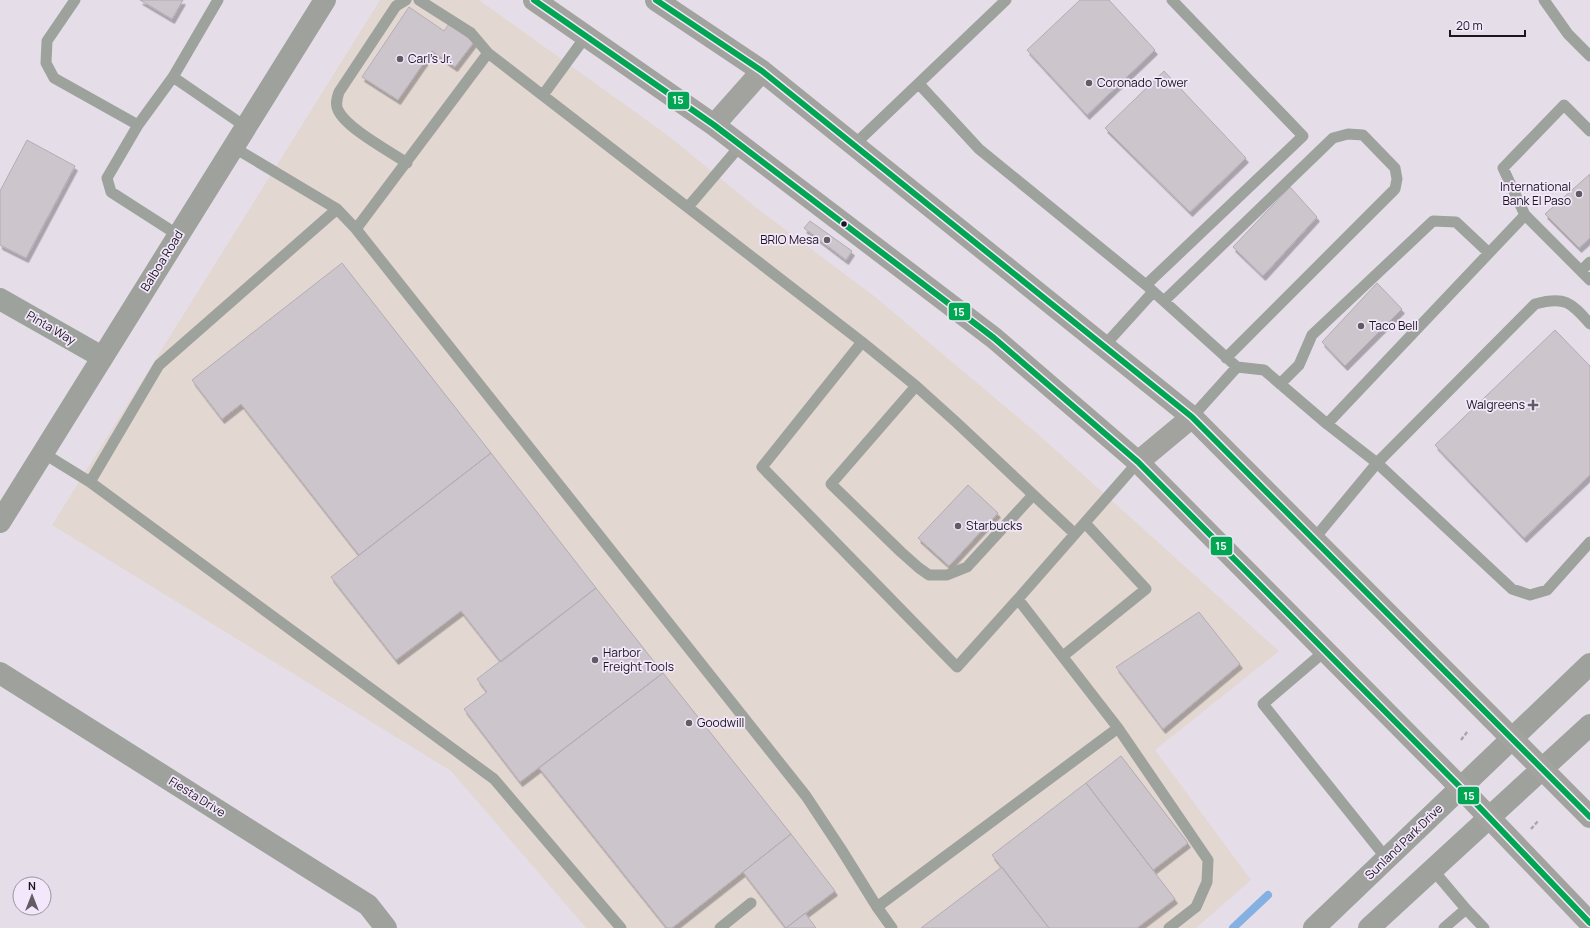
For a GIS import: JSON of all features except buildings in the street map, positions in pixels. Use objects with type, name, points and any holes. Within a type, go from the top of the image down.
[{"type":"main road","points":[[534,0],[714,125],[994,338],[1138,462],[1461,788],[1590,923]]},
{"type":"main road","points":[[661,2],[762,71],[1192,417],[1590,817]]},
{"type":"main road","points":[[714,125],[762,71]]},
{"type":"main road","points":[[1138,462],[1192,417]]},
{"type":"street","name":"Balboa Road","points":[[0,522],[325,0]]},
{"type":"street","name":"Pinta Way","points":[[0,299],[102,357]]},
{"type":"street","name":"Sunland Park Drive","points":[[1314,928],[1590,664]]},
{"type":"street","name":"Fiesta Drive","points":[[0,674],[368,905],[386,928]]},
{"type":"street","points":[[1370,928],[1590,725]]},
{"type":"lane","points":[[75,0],[47,41],[46,63],[54,78],[138,125]]},
{"type":"lane","points":[[178,235],[111,192],[108,178],[138,125],[173,77],[218,0]]},
{"type":"lane","points":[[406,0],[396,6],[339,92],[336,101],[338,109],[348,123],[407,163]]},
{"type":"lane","points":[[419,0],[471,33],[488,53],[862,342],[916,386],[1075,534]]},
{"type":"lane","points":[[854,145],[1006,0]]},
{"type":"lane","points":[[1104,346],[1150,288],[1303,136],[1172,0]]},
{"type":"lane","points":[[1544,0],[1568,34],[1590,56]]},
{"type":"lane","points":[[543,95],[586,36]]},
{"type":"lane","points":[[356,229],[407,163],[488,53]]},
{"type":"lane","points":[[173,77],[246,127]]},
{"type":"lane","points":[[919,84],[979,149],[1150,288],[1237,367],[1264,370],[1327,424],[1377,463],[1512,589],[1530,596],[1547,590],[1590,542]]},
{"type":"lane","points":[[1590,131],[1564,105],[1503,168],[1525,215],[1590,280]]},
{"type":"lane","points":[[1164,301],[1333,138],[1348,134],[1363,135],[1395,168],[1397,179],[1395,189],[1226,358]]},
{"type":"lane","points":[[688,207],[740,146]]},
{"type":"lane","points":[[233,147],[337,209],[356,229],[806,796],[877,908],[892,928]]},
{"type":"lane","points":[[90,482],[159,365],[337,209]]},
{"type":"lane","points":[[1327,424],[1525,215]]},
{"type":"lane","points":[[1280,384],[1299,365],[1312,335],[1432,221],[1456,222],[1489,254]]},
{"type":"lane","points":[[1581,271],[1590,262]]},
{"type":"lane","points":[[1314,539],[1377,463],[1535,304],[1550,300],[1564,301],[1576,307],[1590,324]]},
{"type":"lane","points":[[862,342],[762,467],[957,667],[1138,462]]},
{"type":"lane","points":[[1192,417],[1237,367]]},
{"type":"lane","points":[[916,386],[831,484],[901,552],[929,575],[947,575],[967,567],[1033,495]]},
{"type":"lane","points":[[43,453],[90,482],[494,779],[621,928]]},
{"type":"lane","points":[[1062,656],[1146,589],[1085,523]]},
{"type":"lane","points":[[1018,599],[1118,728],[1208,860],[1207,882],[1196,908],[1170,928]]},
{"type":"lane","points":[[1325,651],[1263,704],[1387,859]]},
{"type":"lane","points":[[877,908],[1118,728]]},
{"type":"lane","points":[[1432,870],[1484,928]]},
{"type":"lane","points":[[720,928],[751,903]]},
{"type":"lane","points":[[1444,928],[1466,909]]},
{"type":"path","points":[[1461,740],[1468,731]]},
{"type":"shaded area","points":[[380,0],[479,0],[666,134],[758,209],[874,296],[1040,436],[1279,651],[1155,750],[1251,880],[1196,928],[586,928],[451,771],[52,525]]},
{"type":"waterway","points":[[1233,928],[1268,895]]},
{"type":"transit line","name":"15","points":[[534,0],[714,125],[994,338],[1138,462],[1461,788],[1590,923]]},
{"type":"transit line","name":"15","points":[[656,0],[762,71],[1192,417],[1590,817]]},
{"type":"place","name":"Carl's Jr.","points":[[400,59]]},
{"type":"place","name":"Coronado Tower","points":[[1089,83]]},
{"type":"place","name":"International Bank El Paso","points":[[1579,194]]},
{"type":"place","name":"BRIO Mesa","points":[[827,240]]},
{"type":"place","name":"Taco Bell","points":[[1361,326]]},
{"type":"place","name":"Walgreens","points":[[1533,405]]},
{"type":"place","name":"Starbucks","points":[[958,526]]},
{"type":"place","name":"Harbor Freight Tools","points":[[595,660]]},
{"type":"place","name":"Goodwill","points":[[689,723]]}]
